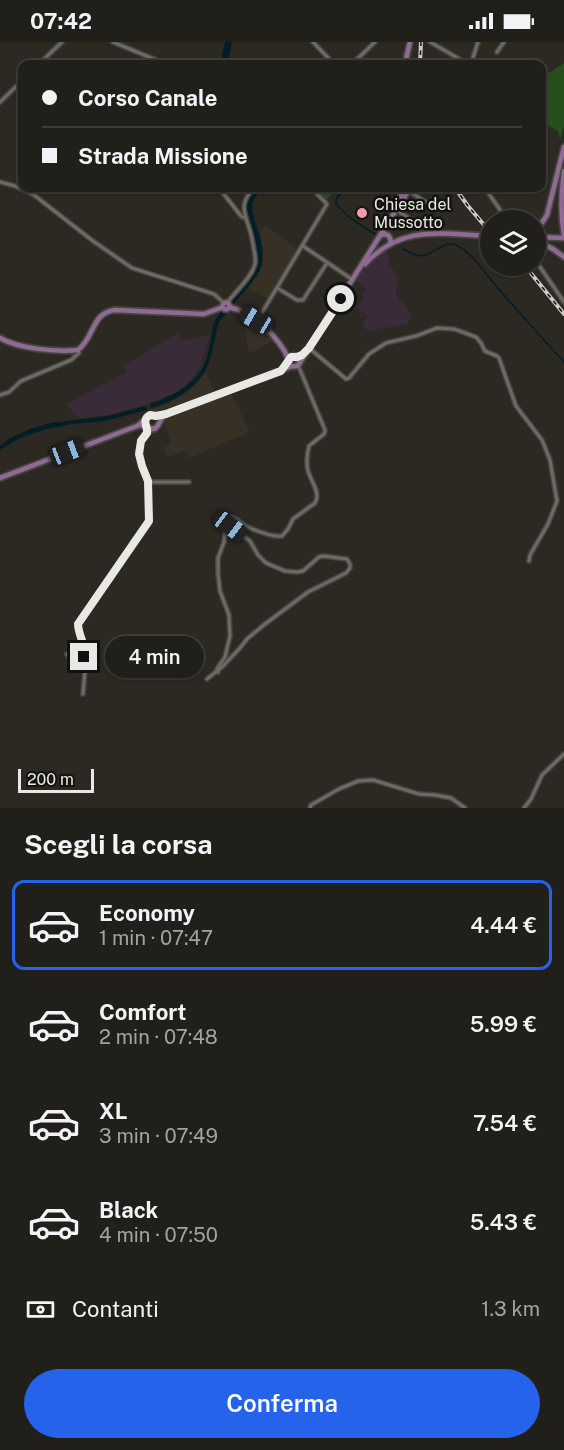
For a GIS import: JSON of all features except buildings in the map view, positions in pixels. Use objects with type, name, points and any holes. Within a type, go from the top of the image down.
[{"type":"main road","points":[[406,60],[410,42]]},
{"type":"main road","points":[[546,216],[564,147]]},
{"type":"main road","points":[[546,238],[562,237],[561,198],[564,171]]},
{"type":"main road","points":[[157,419],[281,371],[294,362],[309,348],[380,237],[405,192]]},
{"type":"main road","points":[[387,225],[389,236],[387,245]]},
{"type":"main road","points":[[380,237],[401,238],[431,234],[480,236]]},
{"type":"main road","points":[[380,237],[380,244],[387,245]]},
{"type":"main road","points":[[359,270],[375,254],[401,238]]},
{"type":"main road","points":[[546,245],[564,257]]},
{"type":"main road","points":[[0,338],[18,346],[78,350],[87,342],[99,317],[108,311],[208,314],[226,305],[237,309],[264,326],[294,362]]},
{"type":"main road","points":[[148,425],[150,415],[157,419]]},
{"type":"main road","points":[[0,478],[137,426],[158,426],[157,419]]},
{"type":"street","points":[[43,60],[62,42]]},
{"type":"street","points":[[113,42],[156,60]]},
{"type":"street","points":[[314,42],[330,60]]},
{"type":"street","points":[[356,60],[375,42]]},
{"type":"street","points":[[430,42],[462,60]]},
{"type":"street","points":[[471,60],[478,42]]},
{"type":"street","points":[[497,52],[504,42]]},
{"type":"street","points":[[0,102],[18,85]]},
{"type":"street","points":[[0,182],[18,187]]},
{"type":"street","points":[[28,192],[132,268],[214,294],[226,305],[255,264],[251,232],[245,218],[244,208],[245,200],[250,192]]},
{"type":"street","points":[[222,192],[245,218]]},
{"type":"street","points":[[257,321],[327,204],[315,192]]},
{"type":"street","points":[[412,192],[437,210]]},
{"type":"street","points":[[488,192],[500,210]]},
{"type":"street","points":[[396,209],[420,225]]},
{"type":"street","points":[[303,246],[353,280]]},
{"type":"street","points":[[277,288],[297,300],[303,300],[327,263]]},
{"type":"street","points":[[546,276],[564,302]]},
{"type":"street","points":[[309,348],[346,379],[350,378],[369,354],[386,343],[437,328],[454,329],[476,337],[485,351],[498,356],[516,406],[547,451],[557,501],[529,561]]},
{"type":"street","points":[[0,395],[9,392],[21,381],[71,360],[77,356],[78,350]]},
{"type":"street","points":[[218,672],[217,669],[225,657],[230,636],[229,615],[220,591],[218,573],[218,558],[224,542],[226,517],[233,516],[247,526],[270,536],[282,536],[293,519],[318,499],[307,459],[309,446],[324,434],[325,430],[294,362]]},
{"type":"street","points":[[83,694],[85,670],[67,654],[70,653],[80,659],[84,657],[85,652],[78,624],[149,521],[148,481],[139,454],[141,441],[147,435],[148,425]]},
{"type":"street","points":[[148,481],[189,482]]},
{"type":"street","points":[[207,679],[218,672],[251,635],[308,592],[346,573],[350,568],[347,559],[323,556],[318,557],[303,571],[275,568],[262,560],[250,541],[226,524]]},
{"type":"street","points":[[524,808],[531,799],[542,775],[564,754]]},
{"type":"street","points":[[310,808],[311,805],[339,789],[358,781],[373,780],[419,794],[451,798],[465,808]]},
{"type":"shaded area","points":[[266,225],[297,249],[268,299],[248,288],[263,266],[261,232]]},
{"type":"shaded area","points":[[381,252],[387,252],[390,265],[398,278],[396,294],[412,316],[407,324],[368,331],[362,325],[368,316],[357,308],[366,289],[356,280]]},
{"type":"shaded area","points":[[261,325],[274,341],[249,352],[244,327]]},
{"type":"shaded area","points":[[178,333],[182,340],[210,335],[200,368],[186,385],[176,392],[142,406],[108,415],[78,418],[66,404],[127,372],[123,366]]},
{"type":"shaded area","points":[[207,374],[216,398],[231,393],[250,432],[189,458],[185,451],[167,457],[164,450],[171,444],[166,427],[159,414],[153,412],[152,409],[184,395],[202,376]]},
{"type":"green space","points":[[564,63],[564,126],[560,140],[558,131],[546,122],[546,73]]},
{"type":"green space","points":[[317,192],[334,192],[325,201]]},
{"type":"water","points":[[225,42],[232,42],[230,60],[223,60]]},
{"type":"water","points":[[253,192],[260,192],[253,201],[252,209],[261,243],[262,262],[254,279],[234,304],[230,302],[256,267],[258,257],[246,208]]},
{"type":"water","points":[[223,310],[226,314],[218,325],[211,357],[203,375],[184,394],[151,408],[150,404],[182,389],[196,378],[207,357],[215,321]]},
{"type":"water","points":[[146,406],[147,410],[105,421],[43,430],[18,439],[0,450],[0,446],[10,438],[33,428],[51,423],[108,416]]},
{"type":"waterway","points":[[342,192],[336,199],[336,204],[350,218],[375,234]]},
{"type":"waterway","points":[[403,249],[420,256],[425,256],[448,244],[463,249],[564,362]]},
{"type":"railway","points":[[420,60],[421,42]]},
{"type":"railway","points":[[458,192],[480,220]]},
{"type":"railway","points":[[533,276],[564,314]]},
{"type":"place","name":"Chiesa del Mussotto","points":[[362,213]]},
{"type":"route","points":[[84,657],[85,652],[78,624],[150,518],[148,481],[139,454],[141,441],[147,435],[145,422],[147,418],[150,415],[166,414],[281,371],[291,357],[302,355],[309,348],[341,299]]}]
